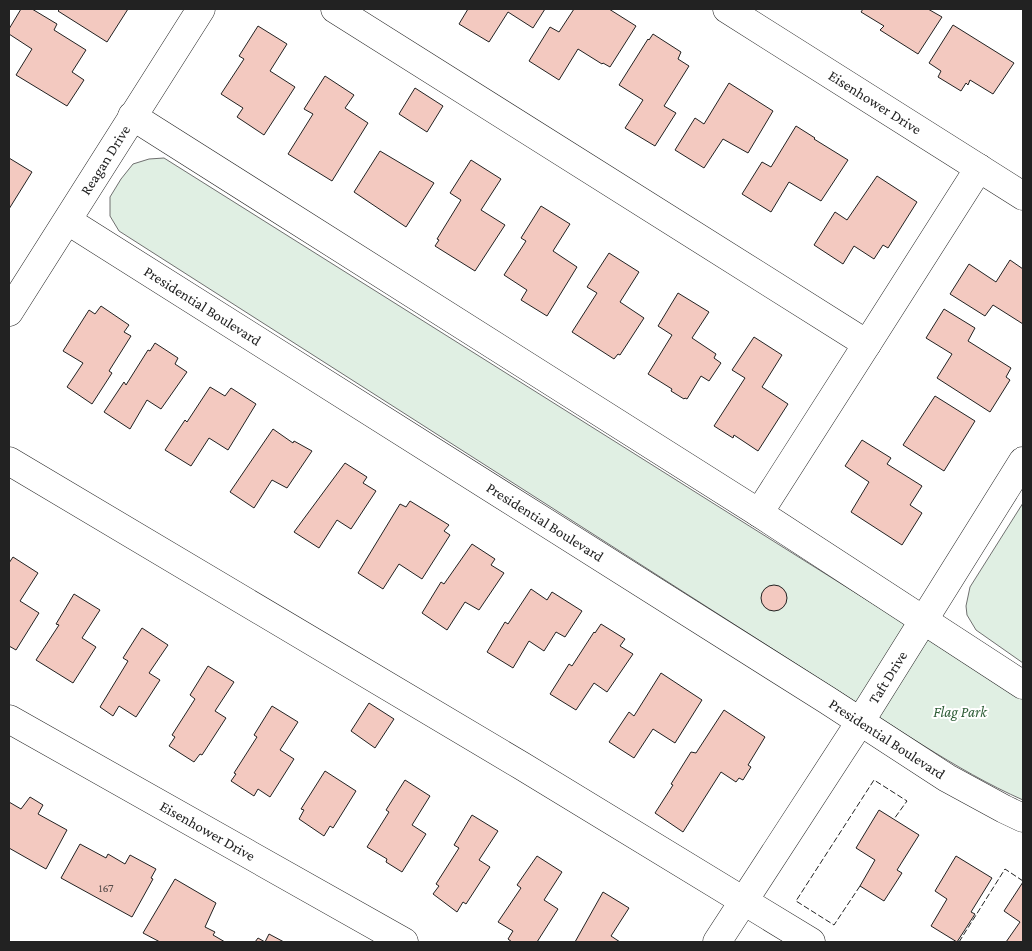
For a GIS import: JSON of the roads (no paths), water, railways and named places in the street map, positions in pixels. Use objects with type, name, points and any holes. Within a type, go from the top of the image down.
[{"type":"street","name":"Reagan Drive","points":[[9,312],[201,9]]},
{"type":"street","points":[[336,9],[867,344]]},
{"type":"street","name":"Eisenhower Drive","points":[[727,9],[1023,196]]},
{"type":"street","points":[[132,116],[759,513],[1023,685]]},
{"type":"street","points":[[759,513],[979,168]]},
{"type":"street","name":"Presidential Boulevard","points":[[68,221],[947,778],[1004,810],[1023,818]]},
{"type":"street","points":[[9,461],[344,659],[811,942]]},
{"type":"street","name":"Taft Drive","points":[[717,942],[860,722],[1023,461]]},
{"type":"street","name":"Eisenhower Drive","points":[[9,719],[404,942]]},
{"type":"park label","name":"Flag Park","points":[[960,712]]}]
